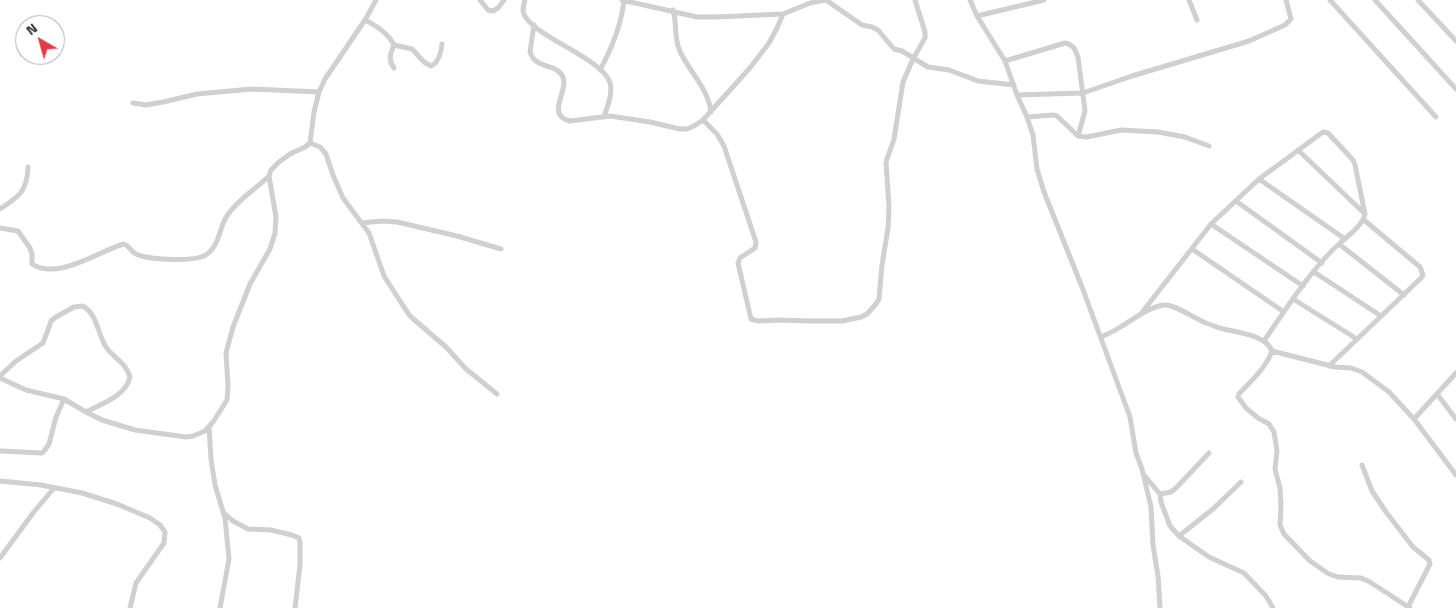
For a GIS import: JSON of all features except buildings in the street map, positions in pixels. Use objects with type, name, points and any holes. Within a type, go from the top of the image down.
[{"type":"street","points":[[86,412],[122,392],[129,383],[130,377],[122,363],[106,346],[90,311],[83,306],[74,307],[56,317],[48,327],[43,343],[16,361],[0,377],[32,392],[64,399],[86,412],[117,426],[141,431],[186,437],[193,436],[201,434],[209,427],[220,412],[227,400],[226,353],[233,327],[250,284],[270,249],[275,233],[276,217],[270,176],[271,170],[278,162],[310,143],[314,112],[319,92],[325,79],[365,20],[376,0]]},
{"type":"street","points":[[480,0],[488,10],[493,11],[504,0]]},
{"type":"street","points":[[525,0],[523,12],[528,21],[548,36],[573,50],[608,78],[611,86],[604,117]]},
{"type":"street","points":[[600,70],[613,43],[622,14],[623,0],[697,16],[716,17],[783,14],[810,3],[826,0],[862,25],[878,30],[894,49],[902,51],[928,67],[949,70],[978,80],[1014,85]]},
{"type":"street","points":[[704,120],[717,134],[724,146],[756,242],[755,248],[740,258],[738,263],[751,319],[758,321],[810,322],[842,321],[862,317],[872,309],[879,299],[889,215],[886,162],[894,139],[904,82],[925,38],[924,26],[915,0]]},
{"type":"street","points":[[970,0],[977,16],[1005,61],[1027,117],[1033,135],[1036,168],[1130,417],[1136,453],[1143,474],[1152,516],[1153,545],[1158,576],[1160,608]]},
{"type":"street","points":[[977,16],[1044,0]]},
{"type":"street","points":[[1189,0],[1197,20]]},
{"type":"street","points":[[1017,94],[1083,94],[1132,76],[1249,41],[1285,25],[1291,19],[1286,0]]},
{"type":"street","points":[[1330,0],[1436,117]]},
{"type":"street","points":[[1375,0],[1456,89]]},
{"type":"street","points":[[1418,0],[1456,41]]},
{"type":"street","points":[[673,10],[676,21],[676,42],[707,95],[711,112]]},
{"type":"street","points":[[534,25],[530,52],[535,61],[556,69],[562,75],[564,82],[558,107],[561,116],[565,120],[610,116],[687,129],[704,120],[749,70],[778,28],[783,14]]},
{"type":"street","points":[[365,20],[386,33],[394,45],[412,49],[424,62],[431,66],[437,61],[442,44]]},
{"type":"street","points":[[1005,61],[1065,43],[1074,48],[1078,57],[1085,111],[1078,136]]},
{"type":"street","points":[[394,45],[390,58],[390,63],[394,68]]},
{"type":"street","points":[[133,103],[164,102],[197,94],[252,89],[319,92]]},
{"type":"street","points":[[1027,117],[1057,116],[1078,136],[1087,137],[1121,130],[1158,132],[1184,137],[1209,146]]},
{"type":"street","points":[[1138,316],[1212,224],[1259,179],[1323,132],[1328,133],[1353,160],[1364,217]]},
{"type":"street","points":[[310,143],[324,149],[343,198],[369,233],[384,276],[410,316],[446,347],[479,381],[497,394]]},
{"type":"street","points":[[1298,150],[1364,217],[1420,267],[1423,275],[1329,366]]},
{"type":"street","points":[[0,209],[18,196],[24,188],[28,167]]},
{"type":"street","points":[[0,228],[18,231],[30,248],[32,264],[49,269],[69,266],[124,244],[129,246],[136,254],[145,256],[193,259],[204,256],[212,250],[227,216],[270,176]]},
{"type":"street","points":[[1259,179],[1345,238]]},
{"type":"street","points":[[1236,201],[1322,263]]},
{"type":"street","points":[[1264,341],[1314,272],[1364,217]]},
{"type":"street","points":[[362,223],[397,222],[457,236],[501,249]]},
{"type":"street","points":[[1212,224],[1303,286]]},
{"type":"street","points":[[1339,244],[1404,295]]},
{"type":"street","points":[[1192,249],[1284,312]]},
{"type":"street","points":[[1314,272],[1381,316]]},
{"type":"street","points":[[1293,299],[1357,339]]},
{"type":"street","points":[[1101,337],[1120,328],[1138,316],[1165,305],[1175,307],[1199,320],[1264,341],[1272,351],[1329,366],[1351,368],[1362,372],[1389,392],[1414,420],[1456,475]]},
{"type":"street","points":[[1272,351],[1261,369],[1238,397],[1246,408],[1269,424],[1274,432],[1277,451],[1275,469],[1282,505],[1281,530],[1289,541],[1310,561],[1329,574],[1338,577],[1361,578],[1409,608],[1430,564],[1429,560],[1414,547],[1386,512],[1372,491],[1362,465]]},
{"type":"street","points":[[1414,420],[1456,373]]},
{"type":"street","points":[[1437,394],[1456,419]]},
{"type":"street","points":[[0,451],[42,452],[45,450],[49,444],[56,417],[64,399]]},
{"type":"street","points":[[209,427],[211,459],[215,485],[226,525],[229,559],[220,608]]},
{"type":"street","points":[[1160,494],[1171,492],[1176,488],[1209,453]]},
{"type":"street","points":[[1143,474],[1160,494],[1170,526],[1179,536],[1209,557],[1244,573],[1266,596],[1273,608]]},
{"type":"street","points":[[0,481],[71,490],[117,504],[150,518],[164,528],[166,536],[164,543],[136,583],[130,608]]},
{"type":"street","points":[[1179,536],[1213,509],[1241,482]]},
{"type":"street","points":[[0,558],[54,488]]},
{"type":"street","points":[[222,511],[232,521],[248,530],[271,530],[299,538],[300,565],[295,608]]}]
